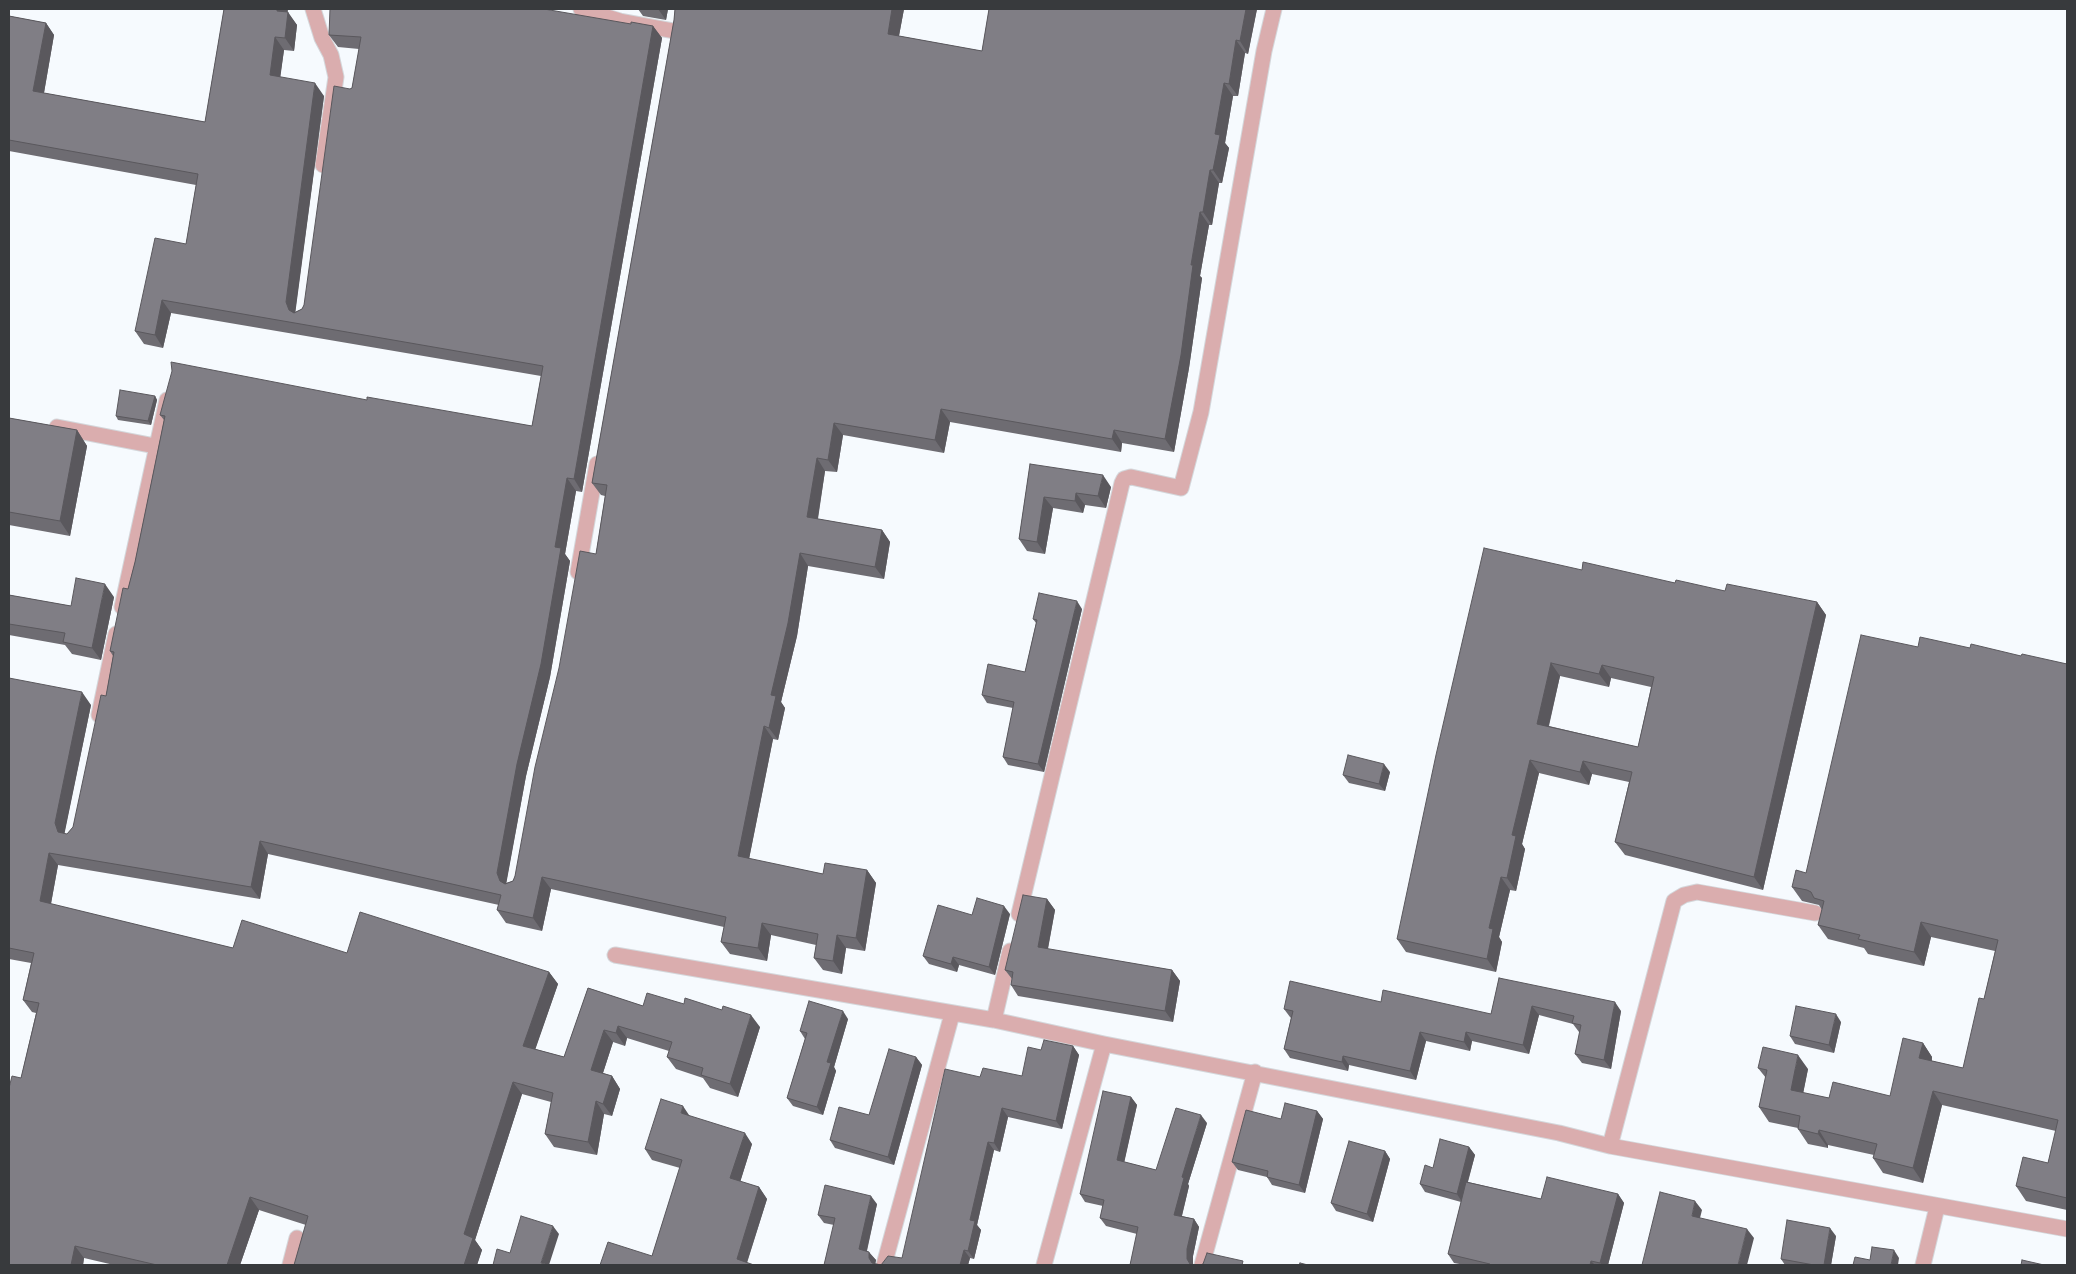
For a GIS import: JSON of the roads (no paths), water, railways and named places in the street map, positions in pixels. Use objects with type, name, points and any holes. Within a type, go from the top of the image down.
[{"type":"street","points":[[313,9],[322,38],[331,55],[336,77],[322,177]]},
{"type":"street","points":[[581,9],[620,21],[674,30]]},
{"type":"street","points":[[994,1020],[1122,483],[1124,479],[1131,477],[1182,488],[1201,412],[1264,51],[1274,9]]},
{"type":"street","points":[[95,733],[156,446],[172,382]]},
{"type":"street","points":[[38,424],[156,446]]},
{"type":"street","points":[[575,590],[599,453]]},
{"type":"street","points":[[1610,1146],[1674,901],[1684,895],[1698,892],[1815,914]]},
{"type":"street","points":[[614,954],[994,1020],[1104,1044],[1255,1072],[1559,1133],[1610,1146],[2067,1230]]},
{"type":"street","points":[[884,1265],[952,1014]]},
{"type":"street","points":[[1044,1265],[1104,1044]]},
{"type":"street","points":[[1202,1265],[1255,1072]]},
{"type":"street","points":[[1923,1265],[1937,1207]]},
{"type":"street","points":[[290,1265],[297,1238]]}]
